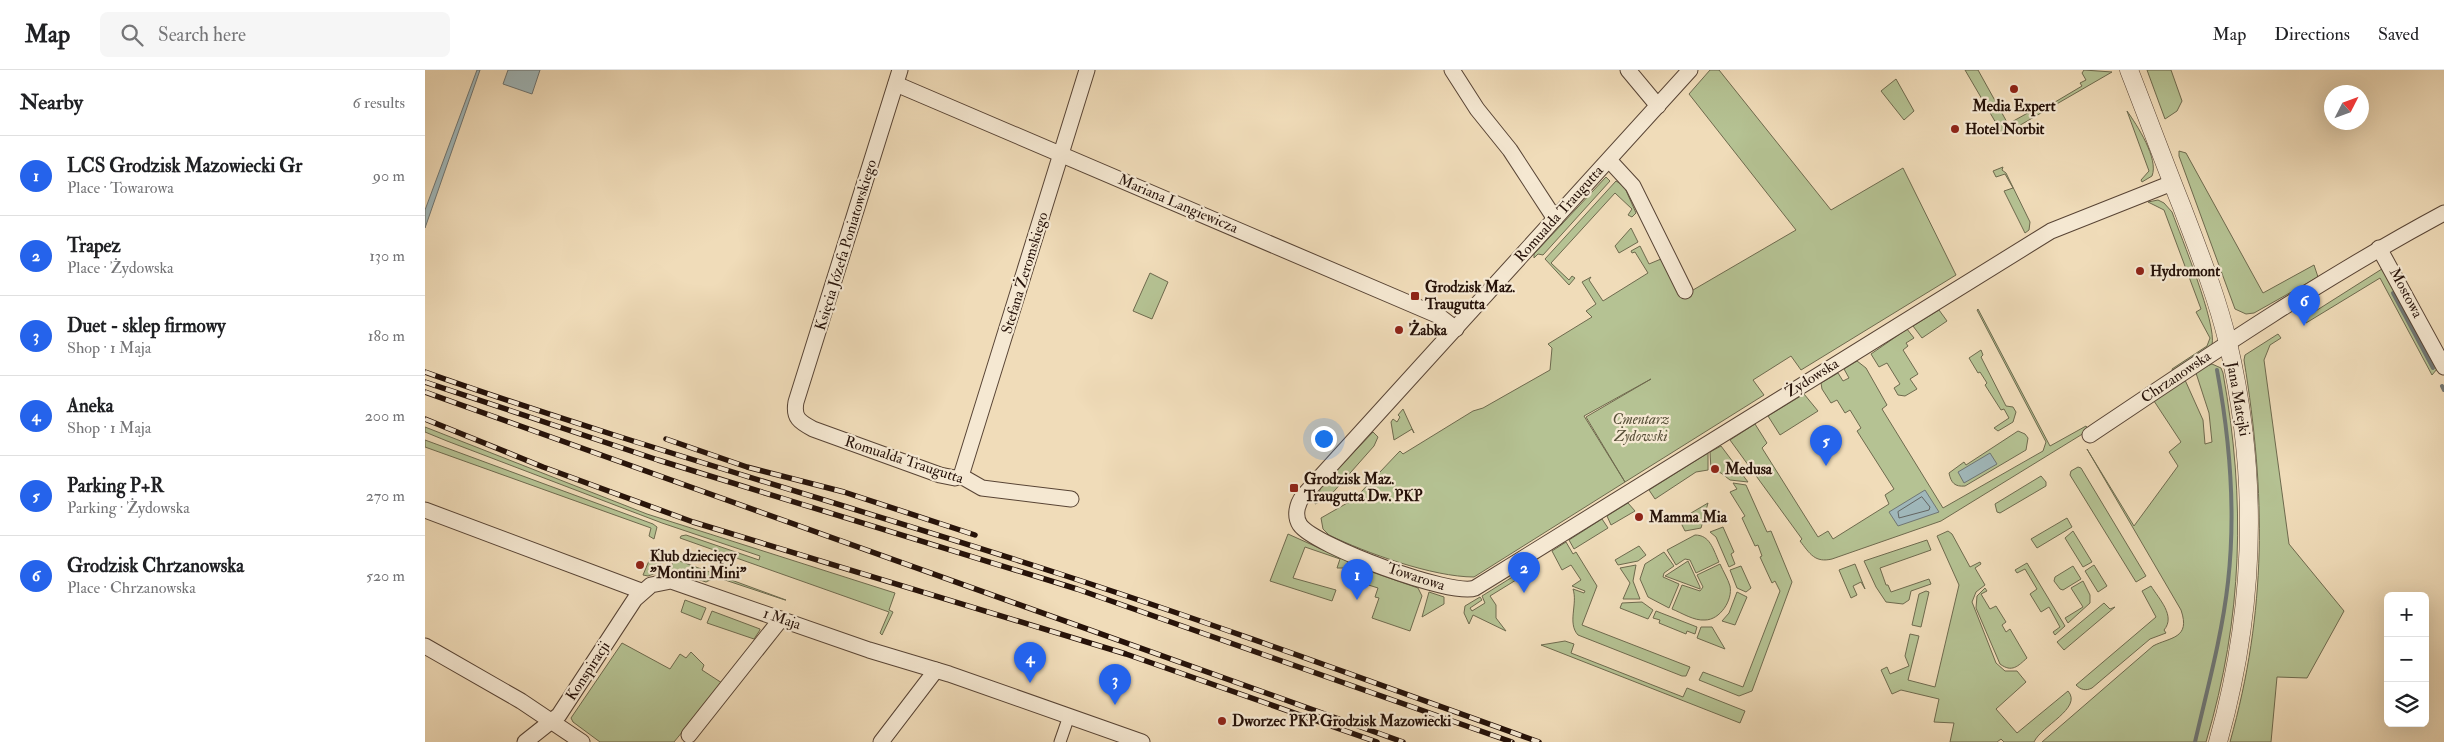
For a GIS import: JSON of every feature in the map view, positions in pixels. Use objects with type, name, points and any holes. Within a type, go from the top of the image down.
[{"type":"street","name":"Stefana Żeromskiego","points":[[961,476],[1087,70]]},
{"type":"street","points":[[1452,70],[1492,130],[1510,150],[1555,219]]},
{"type":"street","points":[[1628,70],[1658,106]]},
{"type":"street","name":"Romualda Traugutta","points":[[1297,517],[1297,508],[1303,496],[1690,70]]},
{"type":"street","name":"Jana Matejki","points":[[2129,70],[2201,259],[2227,342],[2245,438],[2250,553],[2237,665],[2218,742]]},
{"type":"street","name":"Mariana Langiewicza","points":[[898,77],[1062,154],[1439,316],[1456,328]]},
{"type":"street","name":"Księcia Józefa Poniatowskiego","points":[[798,420],[795,410],[796,402],[898,77]]},
{"type":"street","points":[[1609,160],[1633,186],[1685,290]]},
{"type":"street","name":"Żydowska","points":[[1462,590],[1479,586],[1765,406],[2051,232],[2172,183]]},
{"type":"street","name":"Chrzanowska","points":[[2090,435],[2227,342],[2379,248],[2444,213]]},
{"type":"street","name":"Mostowa","points":[[2379,248],[2444,367]]},
{"type":"street","name":"Romualda Traugutta","points":[[798,420],[813,429],[940,475],[955,478],[961,476],[982,488],[1071,499]]},
{"type":"street","points":[[425,510],[641,591]]},
{"type":"street","name":"Towarowa","points":[[1297,517],[1299,524],[1309,534],[1334,548],[1419,579],[1462,590]]},
{"type":"street","name":"1 Maja","points":[[641,591],[663,581],[681,583],[1142,742]]},
{"type":"street","name":"Konspiracji","points":[[525,742],[559,715],[641,591]]},
{"type":"street","points":[[689,735],[781,619]]},
{"type":"street","points":[[425,646],[552,721],[582,742]]},
{"type":"street","points":[[881,742],[936,670]]},
{"type":"street","points":[[1059,742],[1069,716]]},
{"type":"green space","name":"Cmentarz Żydowski","points":[[1710,70],[1719,70],[1831,210],[1903,168],[1956,275],[1801,370],[1791,356],[1753,380],[1764,395],[1474,577],[1439,573],[1400,563],[1361,549],[1329,535],[1323,529],[1321,518],[1356,498],[1359,500],[1364,495],[1361,492],[1400,451],[1403,454],[1473,411],[1483,408],[1550,370],[1552,348],[1548,344],[1592,317],[1586,311],[1596,304],[1582,282],[1591,277],[1589,280],[1603,301],[1648,273],[1635,252],[1632,253],[1631,251],[1640,246],[1649,264],[1661,259],[1681,297],[1796,230],[1689,94]],"holes":[[[1651,379],[1586,417],[1625,482],[1584,416]]]},
{"type":"green space","points":[[1965,70],[1978,70],[2008,124],[2042,105],[2045,108],[2082,86],[2080,83],[2086,80],[2082,73],[2084,70],[2112,72],[2003,135]]},
{"type":"green space","points":[[2147,70],[2171,70],[2182,101],[2177,111],[2165,119]]},
{"type":"green space","points":[[1896,79],[1914,111],[1904,120],[1881,91]]},
{"type":"green space","points":[[2127,111],[2146,142],[2152,161],[2152,176],[2142,182],[2141,180],[2149,171]]},
{"type":"green space","points":[[2179,151],[2186,153],[2263,293],[2314,265],[2318,277],[2254,313],[2246,314],[2235,309],[2179,156]]},
{"type":"green space","points":[[2003,167],[2002,170],[2006,173],[2030,222],[2029,230],[2025,233],[2004,191],[2013,188],[2005,174],[1996,177],[1993,171]]},
{"type":"green space","points":[[1606,177],[1610,181],[1543,255],[1538,254],[1534,258],[1534,254]]},
{"type":"green space","points":[[1616,181],[1624,186],[1636,213],[1632,217],[1628,215],[1632,209],[1615,193],[1551,263],[1569,280],[1572,276],[1575,278],[1569,285],[1545,259]]},
{"type":"green space","points":[[2158,200],[2164,203],[2172,212],[2204,300],[2212,334],[2212,345],[2174,375],[2172,369],[2207,346],[2210,338],[2196,312],[2201,309],[2164,210],[2148,202]]},
{"type":"green space","points":[[1631,228],[1638,242],[1619,253],[1615,246]]},
{"type":"green space","points":[[2385,267],[2437,369],[2432,375],[2380,278],[2306,323],[2303,319]]},
{"type":"green space","points":[[1150,273],[1168,282],[1152,319],[1133,311]]},
{"type":"green space","points":[[1978,309],[2050,446],[2086,426],[2089,430],[1941,521],[1832,559],[1821,560],[1813,556],[1800,541],[1802,539],[1730,440],[1755,424],[1767,443],[1762,448],[1818,537],[1828,531],[1833,539],[1889,504],[1885,495],[1894,489],[1857,431],[1861,428],[1850,410],[1845,413],[1837,400],[1831,403],[1822,389],[1821,383],[1838,373],[1843,381],[1849,378],[1844,369],[1857,361],[1866,368],[1887,405],[1882,409],[1943,508],[2043,451],[2046,442]]},
{"type":"green space","points":[[1939,310],[1947,321],[1922,338],[1913,326]]},
{"type":"green space","points":[[1907,329],[1914,338],[1906,343],[1908,346],[1903,350],[1918,374],[1910,379],[1917,389],[1905,396],[1898,395],[1894,388],[1900,384],[1887,363],[1879,367],[1871,354]]},
{"type":"green space","points":[[2278,334],[2281,338],[2270,345],[2264,360],[2289,544],[2344,611],[2307,678],[2277,677],[2271,742],[2230,742],[2251,646],[2259,552],[2256,458],[2244,360],[2245,355]]},
{"type":"green space","points":[[1981,350],[1983,355],[1981,357],[2006,406],[2013,407],[2016,412],[2013,422],[1998,431],[1994,428],[2009,418],[2004,409],[2001,410],[1985,385],[1987,383],[1969,358]]},
{"type":"green space","points":[[2212,364],[2221,368],[2223,373],[2230,420],[2235,467],[2237,559],[2234,604],[2227,650],[2206,742],[2042,742],[2153,646],[2177,636],[2181,632],[2183,620],[2181,610],[2087,449],[2134,526],[2178,466],[2169,452],[2181,442],[2154,401],[2185,380],[2203,420],[2205,444],[2212,442],[2209,413],[2196,373],[2200,369]]},
{"type":"green space","points":[[1804,394],[1818,411],[1780,435],[1768,416]]},
{"type":"green space","points":[[1403,409],[1414,433],[1412,429],[1394,440],[1391,422],[1393,419],[1397,422],[1400,417],[1398,415]]},
{"type":"green space","points":[[425,427],[647,514],[895,593],[889,610],[893,612],[882,635],[880,633],[889,612],[680,538],[686,535],[759,560],[760,556],[662,523],[447,441],[425,432]]},
{"type":"green space","points":[[2018,431],[2025,434],[2028,438],[2026,450],[1965,486],[1959,486],[1952,482],[1949,473],[1964,462],[1966,465]]},
{"type":"green space","points":[[1373,432],[1378,437],[1374,446],[1328,498],[1315,504],[1321,487]]},
{"type":"green space","points":[[425,440],[653,524],[657,527],[654,539],[649,536],[651,528],[425,447]]},
{"type":"green space","points":[[1721,446],[1748,482],[1730,480],[1721,473],[1711,470],[1710,452]]},
{"type":"green space","points":[[1708,453],[1708,470],[1696,472],[1655,499],[1649,490]]},
{"type":"green space","points":[[2078,467],[2081,468],[2146,576],[2136,582],[2070,475],[2071,471]]},
{"type":"green space","points":[[2041,476],[2046,482],[2046,486],[2000,513],[1997,512],[1995,504]]},
{"type":"green space","points":[[1733,483],[1746,485],[1767,532],[1771,531],[1792,582],[1752,691],[1739,696],[1699,680],[1703,672],[1743,687],[1780,591],[1775,581],[1772,583],[1760,557],[1762,556],[1758,545],[1755,546],[1742,518],[1745,516],[1730,492],[1737,489]]},
{"type":"green space","points":[[1628,503],[1635,511],[1611,525],[1607,516]]},
{"type":"green space","points":[[1708,503],[1701,528],[1685,531],[1681,523],[1687,519],[1686,516]]},
{"type":"green space","points":[[2067,518],[2072,527],[2037,548],[2031,539]]},
{"type":"green space","points":[[1602,519],[1608,528],[1574,549],[1569,540]]},
{"type":"green space","points":[[1723,527],[1734,552],[1731,554],[1735,564],[1729,567],[1716,537],[1710,532]]},
{"type":"green space","points":[[1948,531],[1952,534],[1970,567],[1980,562],[1981,564],[1975,568],[1985,585],[1976,592],[1972,602],[1996,663],[2005,671],[2017,671],[2026,682],[1996,709],[2017,733],[2068,691],[2071,697],[2070,704],[2066,710],[2034,742],[2004,742],[2001,739],[1997,742],[1950,742],[1954,723],[1934,722],[1939,699],[1901,690],[1892,694],[1881,670],[1887,667],[1890,674],[1909,666],[1905,656],[1910,634],[1919,636],[1908,680],[1935,687],[1959,585],[1937,536]]},
{"type":"green space","points":[[2073,531],[2092,562],[2083,567],[2065,538]]},
{"type":"green space","points":[[1288,534],[1348,561],[1346,568],[1337,568],[1340,559],[1305,547],[1293,578],[1336,590],[1332,601],[1270,581]]},
{"type":"green space","points":[[1695,535],[1708,540],[1719,562],[1696,573],[1690,560],[1685,559],[1676,565],[1667,550]]},
{"type":"green space","points":[[1927,540],[1931,550],[1880,568],[1886,585],[1888,585],[1891,592],[1929,579],[1931,584],[1911,591],[1909,600],[1903,604],[1886,602],[1876,587],[1864,561]]},
{"type":"green space","points":[[1566,542],[1573,554],[1576,552],[1597,586],[1582,625],[1690,667],[1686,676],[1578,635],[1573,625],[1573,589],[1584,593],[1585,591],[1572,586],[1581,580],[1571,565],[1562,570],[1552,551]]},
{"type":"green space","points":[[1639,546],[1646,555],[1638,561],[1618,565],[1615,560]]},
{"type":"green space","points":[[654,549],[662,558],[659,572],[648,576],[643,575]]},
{"type":"green space","points":[[1664,552],[1674,566],[1664,573],[1663,577],[1679,584],[1669,608],[1648,597],[1640,579],[1645,564]]},
{"type":"green space","points":[[674,559],[786,600],[716,577],[706,582],[670,570]]},
{"type":"green space","points":[[1688,561],[1700,587],[1700,589],[1665,576]]},
{"type":"green space","points":[[2027,563],[2065,626],[2055,635],[2053,632],[2060,627],[2049,607],[2041,612],[2030,594],[2037,589],[2025,569],[2017,573],[2015,570]]},
{"type":"green space","points":[[1720,564],[1729,583],[1730,591],[1727,603],[1716,617],[1701,620],[1672,609],[1682,585],[1700,591],[1703,587],[1697,575]]},
{"type":"green space","points":[[1855,564],[1865,589],[1861,582],[1853,586],[1857,595],[1851,598],[1839,570]]},
{"type":"green space","points":[[1636,565],[1633,581],[1640,599],[1623,599],[1630,583],[1620,568]]},
{"type":"green space","points":[[2094,565],[2107,586],[2098,592],[2085,571]]},
{"type":"green space","points":[[1741,566],[1751,588],[1746,592],[1737,588],[1730,570]]},
{"type":"green space","points":[[2073,566],[2081,579],[2063,590],[2060,589],[2054,581],[2055,577]]},
{"type":"green space","points":[[1363,569],[1418,588],[1422,596],[1410,631],[1372,618],[1379,598],[1375,597],[1378,588],[1359,582]]},
{"type":"green space","points":[[1514,576],[1516,580],[1490,596],[1496,605],[1496,618],[1506,631],[1473,615],[1469,624],[1464,613],[1465,606],[1480,597],[1482,600],[1470,608],[1472,611],[1485,603],[1482,596]]},
{"type":"green space","points":[[2083,581],[2090,595],[2090,603],[2068,623],[2065,618],[2083,607],[2071,588]]},
{"type":"green space","points":[[2151,586],[2167,613],[2167,625],[2164,630],[2166,633],[2150,639],[2092,688],[2086,690],[2078,687],[2076,685],[2156,617],[2142,591]]},
{"type":"green space","points":[[1985,588],[1987,591],[1981,594],[1990,609],[1996,606],[2006,622],[2002,625],[2006,632],[2010,629],[2027,658],[2015,667],[2008,668],[2000,664],[1976,608],[1977,596]]},
{"type":"green space","points":[[1926,591],[1929,592],[1921,627],[1912,625],[1919,594]]},
{"type":"green space","points":[[1429,592],[1444,597],[1444,604],[1422,617]]},
{"type":"green space","points":[[1737,592],[1747,597],[1735,625],[1722,621],[1729,613]]},
{"type":"green space","points":[[685,600],[706,608],[701,620],[681,612]]},
{"type":"green space","points":[[1642,602],[1653,610],[1648,619],[1620,608],[1622,603]]},
{"type":"green space","points":[[2104,603],[2110,609],[2115,607],[2064,650],[2057,642]]},
{"type":"green space","points":[[712,611],[760,630],[754,639],[707,623]]},
{"type":"green space","points":[[1656,611],[1697,627],[1695,634],[1687,631],[1686,634],[1659,623],[1660,620],[1653,618]]},
{"type":"green space","points":[[1701,627],[1712,627],[1725,649],[1697,638]]},
{"type":"green space","points":[[1565,641],[1574,644],[1571,653],[1683,697],[1687,688],[1745,711],[1740,723],[1541,645]]},
{"type":"green space","points":[[622,643],[670,669],[680,654],[686,658],[691,652],[704,665],[702,670],[722,683],[674,742],[600,742],[573,722],[571,718]]},
{"type":"water","points":[[477,70],[480,70],[425,228],[425,210]]},
{"type":"water","points":[[508,70],[540,70],[532,94],[503,84]]},
{"type":"water","points":[[1990,453],[1997,464],[1964,483],[1958,472]]},
{"type":"water","points":[[1925,490],[1939,512],[1898,526],[1889,512]]},
{"type":"waterway","points":[[2393,293],[2433,368]]},
{"type":"waterway","points":[[2195,742],[2222,622],[2230,555],[2230,476],[2217,370]]},
{"type":"waterway","points":[[2442,386],[2444,390]]},
{"type":"railway","points":[[425,372],[583,425],[1120,594],[1539,742]]},
{"type":"railway","points":[[425,382],[658,460],[1077,589],[1512,742]]},
{"type":"railway","points":[[425,392],[1403,742]]},
{"type":"railway","points":[[425,419],[543,467],[693,522],[1126,654],[1377,742]]},
{"type":"railway","points":[[666,439],[747,467],[844,492],[975,535]]},
{"type":"place","name":"Media Expert","points":[[2014,89]]},
{"type":"place","name":"Hotel Norbit","points":[[1955,129]]},
{"type":"place","name":"Hydromont","points":[[2140,271]]},
{"type":"place","name":"Grodzisk Maz. Traugutta","points":[[1415,296]]},
{"type":"place","name":"Grodzisk Chrzanowska","points":[[2304,326]]},
{"type":"place","name":"Żabka","points":[[1399,330]]},
{"type":"place","name":"Parking P+R","points":[[1826,466]]},
{"type":"place","name":"Medusa","points":[[1715,469]]},
{"type":"place","name":"Grodzisk Maz. Traugutta Dw. PKP","points":[[1294,488]]},
{"type":"place","name":"Mamma Mia","points":[[1639,517]]},
{"type":"place","name":"Klub dziecięcy \"Montini Mini\"","points":[[640,565]]},
{"type":"place","name":"Trapez","points":[[1524,593]]},
{"type":"place","name":"LCS Grodzisk Mazowiecki Gr","points":[[1357,600]]},
{"type":"place","name":"Aneka","points":[[1030,683]]},
{"type":"place","name":"Duet - sklep firmowy","points":[[1115,705]]},
{"type":"place","name":"Dworzec PKP Grodzisk Mazowiecki","points":[[1222,721]]}]
